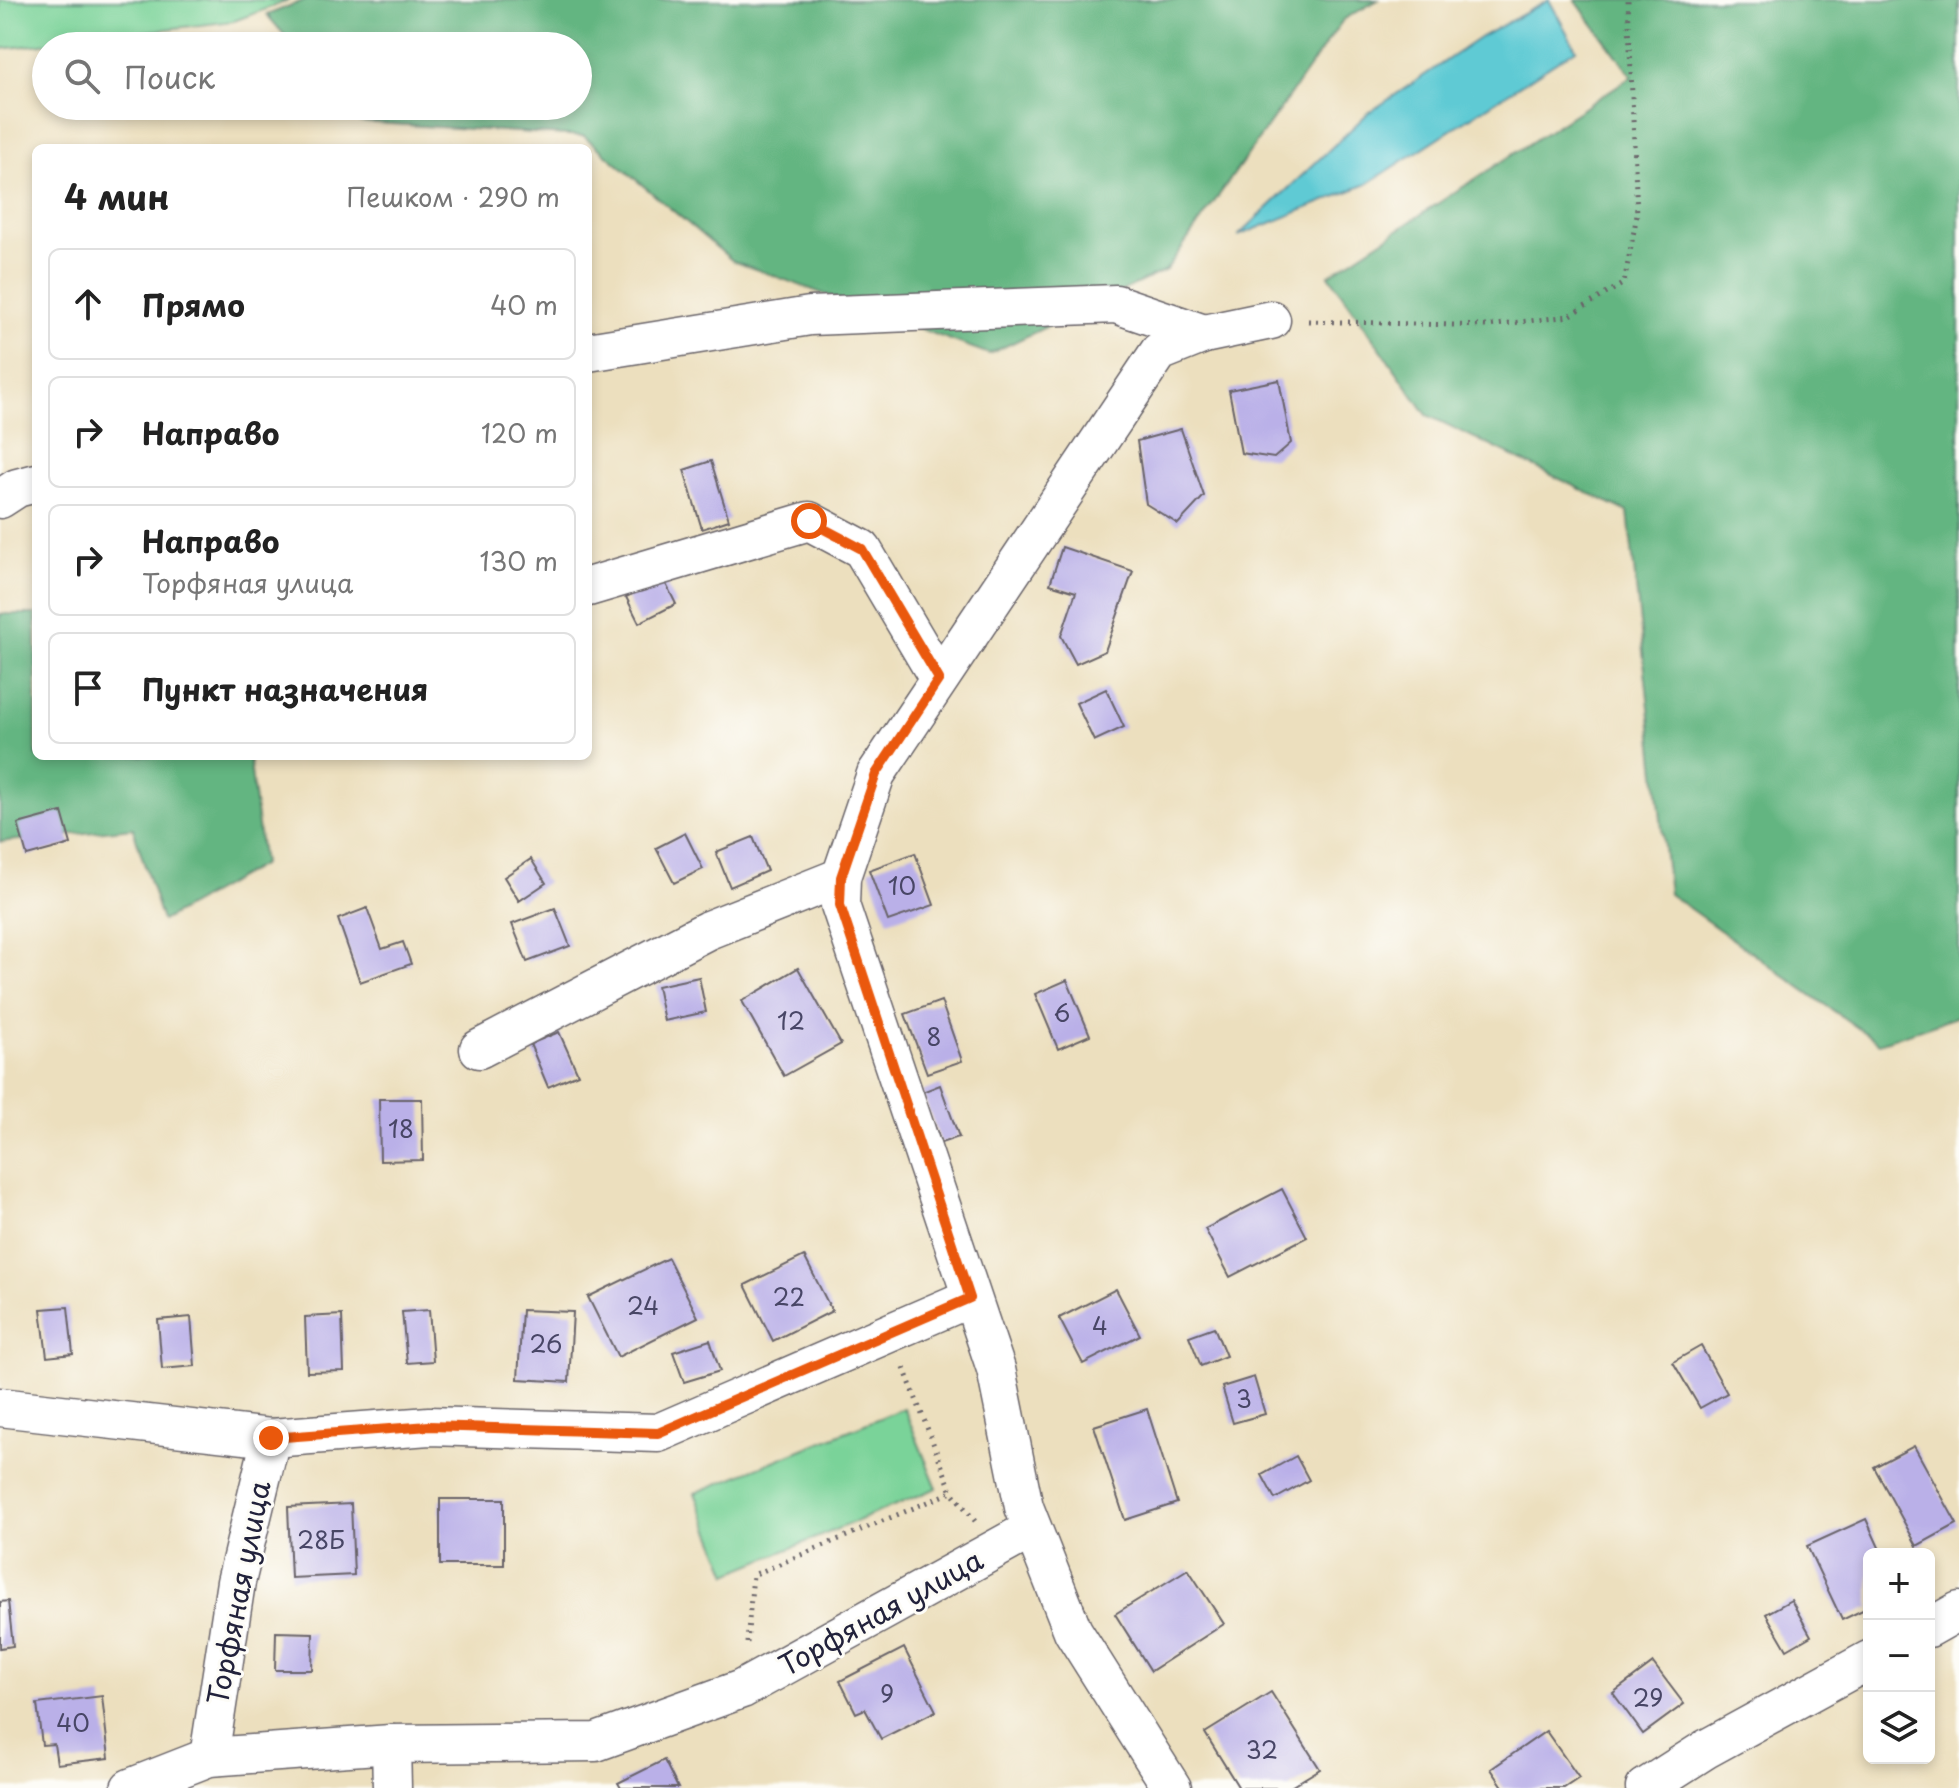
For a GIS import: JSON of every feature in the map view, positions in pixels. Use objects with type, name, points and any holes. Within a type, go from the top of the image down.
[{"type":"street","points":[[592,351],[810,316],[1116,304],[1204,334]]},
{"type":"street","points":[[1172,1788],[1073,1631],[1024,1507],[996,1369],[840,905],[841,877],[876,774],[1159,352],[1204,334],[1271,320]]},
{"type":"street","points":[[0,499],[17,488],[32,484]]},
{"type":"street","points":[[592,586],[809,521],[862,549],[939,679]]},
{"type":"street","points":[[479,1049],[708,930],[841,877]]},
{"type":"street","points":[[0,1407],[271,1438],[429,1426],[658,1433],[970,1298]]},
{"type":"street","name":"Торфяная улица","points":[[209,1757],[236,1582],[271,1438]]},
{"type":"street","name":"Торфяная улица","points":[[130,1788],[209,1757],[391,1744],[596,1742],[742,1689],[1032,1529]]},
{"type":"street","points":[[1935,1625],[1959,1611]]},
{"type":"street","points":[[1645,1788],[1706,1749],[1863,1663]]},
{"type":"street","points":[[391,1744],[392,1788]]},
{"type":"path","points":[[1271,320],[1488,326],[1569,316],[1624,283],[1637,215],[1628,0]]},
{"type":"path","points":[[891,1333],[952,1492],[979,1525]]},
{"type":"path","points":[[742,1689],[753,1575],[952,1492]]},
{"type":"green space","points":[[0,0],[290,0],[234,21],[142,32],[32,32],[32,45],[0,49]]},
{"type":"green space","points":[[305,0],[1378,0],[1343,20],[1166,270],[989,354],[733,261],[584,136],[358,120],[592,120],[592,32],[282,32],[267,15]]},
{"type":"green space","points":[[1575,0],[1959,0],[1959,1016],[1879,1043],[1669,894],[1628,512],[1427,415],[1329,275],[1632,76]]},
{"type":"green space","points":[[0,614],[32,614],[32,760],[250,760],[263,864],[162,921],[133,828],[0,842]]},
{"type":"green space","points":[[904,1408],[937,1488],[728,1574],[695,1493]]},
{"type":"water","points":[[1549,0],[1576,49],[1367,184],[1238,236],[1367,114],[1481,37]]},
{"type":"building","points":[[1279,380],[1291,443],[1274,458],[1241,453],[1229,390]]},
{"type":"building","points":[[1181,429],[1204,496],[1178,524],[1146,504],[1137,441]]},
{"type":"building","points":[[711,461],[729,520],[702,529],[684,470]]},
{"type":"building","points":[[1062,547],[1133,571],[1105,651],[1076,664],[1061,636],[1076,592],[1050,584]]},
{"type":"building","points":[[663,578],[676,604],[639,623],[626,597]]},
{"type":"building","points":[[1106,689],[1124,727],[1094,741],[1076,703]]},
{"type":"building","points":[[62,812],[71,844],[27,856],[18,824]]},
{"type":"building","points":[[685,833],[703,869],[674,883],[656,848]]},
{"type":"building","points":[[753,837],[767,871],[730,887],[716,852]]},
{"type":"building","points":[[915,853],[934,905],[888,921],[869,870]]},
{"type":"building","points":[[531,859],[546,883],[519,901],[504,877]]},
{"type":"building","points":[[367,908],[382,949],[403,942],[411,964],[360,982],[338,919]]},
{"type":"building","points":[[555,908],[570,946],[527,962],[512,924]]},
{"type":"building","points":[[798,968],[841,1044],[784,1076],[742,1001]]},
{"type":"building","points":[[699,977],[706,1012],[664,1021],[657,986]]},
{"type":"building","points":[[1067,980],[1090,1035],[1058,1049],[1035,994]]},
{"type":"building","points":[[941,1001],[962,1061],[927,1073],[905,1014]]},
{"type":"building","points":[[559,1032],[578,1074],[548,1087],[530,1044]]},
{"type":"building","points":[[940,1085],[959,1137],[941,1143],[922,1092]]},
{"type":"building","points":[[379,1099],[422,1099],[423,1160],[380,1161]]},
{"type":"building","points":[[1282,1189],[1307,1237],[1230,1277],[1205,1229]]},
{"type":"building","points":[[804,1256],[832,1311],[773,1341],[745,1285]]},
{"type":"building","points":[[668,1258],[698,1317],[618,1357],[588,1297]]},
{"type":"building","points":[[1116,1289],[1140,1335],[1083,1364],[1059,1318]]},
{"type":"building","points":[[68,1307],[73,1354],[47,1357],[41,1309]]},
{"type":"building","points":[[429,1310],[433,1361],[407,1363],[402,1312]]},
{"type":"building","points":[[522,1310],[573,1312],[569,1382],[518,1379]]},
{"type":"building","points":[[342,1315],[344,1371],[307,1372],[305,1317]]},
{"type":"building","points":[[191,1317],[195,1366],[162,1369],[158,1320]]},
{"type":"building","points":[[1214,1327],[1226,1356],[1201,1366],[1189,1336]]},
{"type":"building","points":[[710,1340],[720,1371],[684,1382],[673,1352]]},
{"type":"building","points":[[1701,1346],[1727,1393],[1700,1408],[1673,1362]]},
{"type":"building","points":[[1254,1377],[1265,1414],[1233,1423],[1222,1387]]},
{"type":"building","points":[[1147,1409],[1177,1503],[1125,1520],[1094,1426]]},
{"type":"building","points":[[1914,1446],[1957,1524],[1917,1546],[1874,1467]]},
{"type":"building","points":[[1296,1456],[1309,1480],[1275,1499],[1262,1475]]},
{"type":"building","points":[[440,1499],[504,1499],[504,1565],[440,1565]]},
{"type":"building","points":[[351,1504],[354,1575],[291,1578],[288,1507]]},
{"type":"building","points":[[1866,1519],[1879,1548],[1863,1548],[1863,1610],[1842,1620],[1807,1546]]},
{"type":"building","points":[[1188,1569],[1224,1624],[1151,1671],[1115,1614]]},
{"type":"building","points":[[1791,1600],[1811,1636],[1787,1650],[1766,1614]]},
{"type":"building","points":[[8,1601],[13,1646],[0,1648],[0,1602]]},
{"type":"building","points":[[276,1632],[313,1633],[312,1670],[275,1670]]},
{"type":"building","points":[[904,1648],[936,1711],[881,1739],[865,1709],[856,1713],[840,1681]]},
{"type":"building","points":[[1653,1663],[1684,1704],[1643,1734],[1613,1693]]},
{"type":"building","points":[[1271,1692],[1320,1769],[1289,1788],[1239,1788],[1205,1733]]},
{"type":"building","points":[[102,1696],[109,1758],[57,1764],[54,1744],[42,1745],[37,1704]]},
{"type":"building","points":[[1546,1731],[1579,1778],[1564,1788],[1504,1788],[1491,1769]]},
{"type":"building","points":[[664,1760],[678,1788],[621,1788],[618,1783]]},
{"type":"route","points":[[271,1438],[429,1426],[658,1433],[970,1298],[840,905],[841,877],[876,774],[939,679],[862,549],[809,521]]}]
